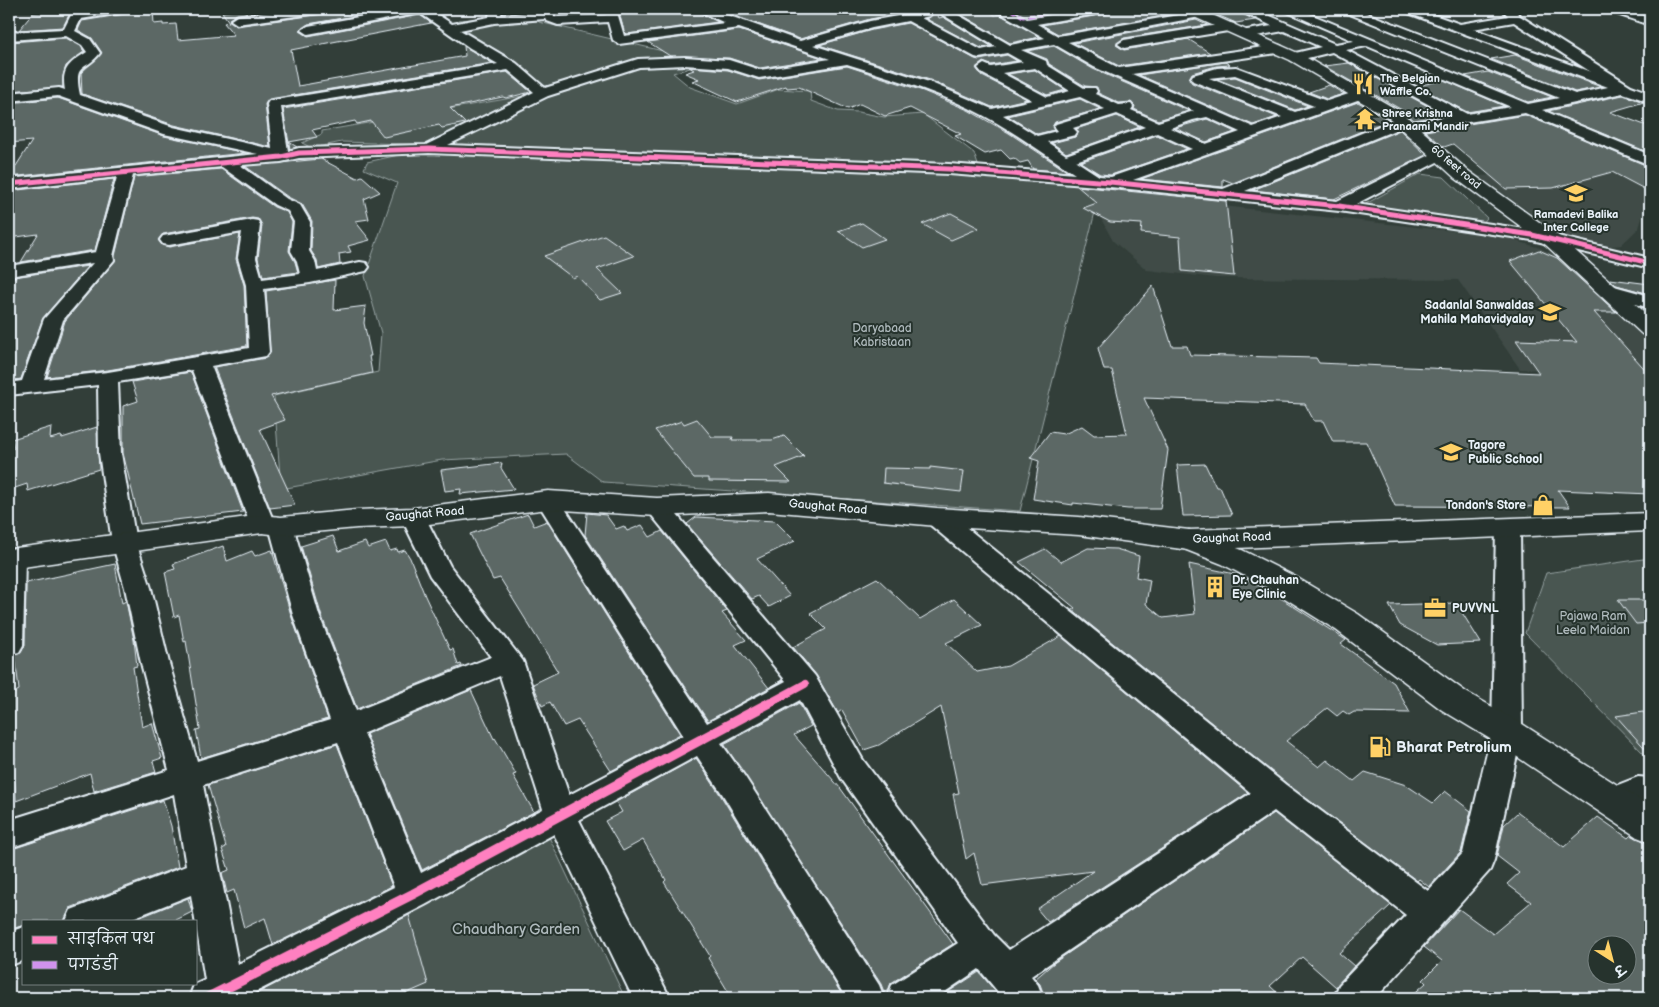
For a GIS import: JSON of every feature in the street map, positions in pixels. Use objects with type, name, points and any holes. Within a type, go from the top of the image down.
[{"type":"street","points":[[68,32],[78,12],[125,9]]},
{"type":"street","points":[[237,20],[324,9]]},
{"type":"street","points":[[308,30],[422,9],[474,45],[511,66],[543,93]]},
{"type":"street","points":[[701,9],[740,25],[934,89],[992,113],[1063,161],[1104,182],[1297,118],[1361,94]]},
{"type":"street","points":[[801,45],[896,19],[966,9]]},
{"type":"street","points":[[1001,9],[1099,64],[1113,81]]},
{"type":"street","points":[[1024,23],[1106,9]]},
{"type":"street","points":[[1245,9],[1334,48],[1464,118]]},
{"type":"street","points":[[1289,9],[1650,160]]},
{"type":"street","points":[[1346,9],[1575,98]]},
{"type":"street","points":[[1407,9],[1650,98]]},
{"type":"street","points":[[1612,9],[1650,22]]},
{"type":"street","points":[[944,11],[1039,65]]},
{"type":"street","points":[[1045,100],[988,71],[970,58],[970,56],[1195,11]]},
{"type":"street","name":"60 feet road","points":[[1195,11],[1295,58],[1361,94],[1407,124],[1461,174],[1553,241],[1650,329]]},
{"type":"street","points":[[1295,58],[1334,48],[1458,28],[1512,11],[1630,90]]},
{"type":"street","points":[[451,28],[495,14],[546,12],[551,19],[558,21],[611,13],[619,40],[740,25]]},
{"type":"street","points":[[884,12],[896,19]]},
{"type":"street","points":[[1429,17],[1449,13]]},
{"type":"street","points":[[910,16],[979,54]]},
{"type":"street","points":[[1066,66],[1079,53],[1104,48],[1238,30],[1285,27]]},
{"type":"street","points":[[9,36],[68,32],[86,42],[94,53],[74,66],[70,80],[73,96]]},
{"type":"street","points":[[992,113],[1082,93],[1113,81],[1277,49]]},
{"type":"street","points":[[429,149],[543,93],[638,63],[685,62],[729,64],[759,74],[847,60]]},
{"type":"street","points":[[1457,78],[1548,61]]},
{"type":"street","points":[[988,71],[1027,64],[1066,66],[1099,64]]},
{"type":"street","points":[[281,157],[274,104],[511,66]]},
{"type":"street","points":[[1066,66],[1082,93],[1156,126],[1155,128],[1205,149]]},
{"type":"street","points":[[1297,118],[1198,78],[1216,72],[1236,71],[1326,106]]},
{"type":"street","points":[[1113,81],[1133,80],[1252,132]]},
{"type":"street","points":[[1225,194],[1407,124],[1464,118],[1529,108],[1575,98],[1650,88]]},
{"type":"street","points":[[9,97],[59,92],[170,131],[256,149],[281,157]]},
{"type":"street","points":[[1036,141],[1070,132],[1061,127],[1166,95]]},
{"type":"street","points":[[1063,161],[1190,116],[1208,113]]},
{"type":"street","points":[[9,184],[224,161],[281,157],[299,153],[429,149],[940,169],[1104,182],[1339,206],[1514,232],[1650,263]]},
{"type":"street","points":[[1339,206],[1440,155]]},
{"type":"street","points":[[224,161],[281,202],[294,208],[302,222],[300,251],[306,261],[310,278]]},
{"type":"street","points":[[31,386],[54,319],[104,260],[126,171]]},
{"type":"street","points":[[9,389],[108,378],[200,364],[259,352],[255,286],[248,258],[252,225],[169,240]]},
{"type":"street","points":[[9,271],[104,256]]},
{"type":"street","points":[[255,286],[310,278],[360,267]]},
{"type":"street","points":[[1607,290],[1650,302]]},
{"type":"street","points":[[200,364],[272,525],[347,727],[413,894]]},
{"type":"street","points":[[108,378],[110,453],[124,542],[138,588],[155,663],[186,777],[203,875],[216,994],[413,894],[560,814],[702,741],[805,684]]},
{"type":"street","points":[[548,500],[702,741],[734,786],[770,848],[866,998]]},
{"type":"street","name":"Gaughat Road","points":[[11,559],[124,542],[272,525],[413,517],[548,500],[657,507],[769,502],[936,517],[1079,526],[1189,540],[1650,522]]},
{"type":"street","points":[[657,507],[805,684],[852,769],[982,947],[1006,972],[1025,998]]},
{"type":"street","points":[[413,517],[439,570],[510,661],[560,814],[652,998]]},
{"type":"street","points":[[936,517],[1275,794],[1430,913]]},
{"type":"street","points":[[1352,998],[1478,860],[1507,732],[1508,528]]},
{"type":"street","points":[[1189,540],[1232,557],[1283,583],[1347,622],[1454,701],[1507,732],[1650,826]]},
{"type":"street","points":[[9,645],[11,559]]},
{"type":"street","points":[[9,834],[347,727],[510,661]]},
{"type":"street","points":[[1611,801],[1638,790],[1650,791]]},
{"type":"street","points":[[1006,972],[1275,794]]},
{"type":"street","points":[[86,920],[203,875]]},
{"type":"street","points":[[9,949],[22,944]]},
{"type":"street","points":[[905,998],[982,947]]},
{"type":"shaded area","name":"Ramadevi Balika Inter College","points":[[1527,115],[1650,163],[1650,209],[1644,211],[1639,228],[1621,245],[1599,248],[1564,235],[1479,176],[1534,173],[1451,132]]},
{"type":"shaded area","name":"Sadanlal Sanwaldas Mahila Mahavidyalay","points":[[1121,195],[1500,236],[1540,248],[1573,263],[1650,345],[1650,374],[1520,369],[1458,280],[1216,278],[1147,270],[1113,241],[1100,217]]},
{"type":"green space","points":[[1007,9],[1098,9],[1026,20]]},
{"type":"green space","points":[[533,14],[539,22],[663,51],[721,49],[717,60],[673,73],[690,87],[737,104],[779,89],[810,91],[811,101],[838,111],[858,112],[884,117],[923,114],[974,153],[978,165],[959,167],[847,164],[718,154],[342,142],[312,148],[302,143],[322,134],[322,131],[523,96],[546,89],[516,62],[456,25],[459,20]]},
{"type":"green space","name":"Daryabaad Kabristaan","points":[[435,147],[937,172],[1101,188],[1020,511],[603,482],[566,454],[442,460],[281,489],[274,396],[378,372],[381,333],[365,276],[397,183],[364,169],[367,162]]},
{"type":"green space","points":[[1420,174],[1444,177],[1487,218],[1482,224],[1362,206]]},
{"type":"green space","name":"Pajawa Ram Leela Maidan","points":[[1650,558],[1650,760],[1525,633],[1546,573]]},
{"type":"green space","name":"Chaudhary Garden","points":[[549,837],[625,998],[211,998]]},
{"type":"building","points":[[44,9],[72,9],[63,27],[19,30],[33,13],[42,12]]},
{"type":"building","points":[[133,9],[153,9],[154,24],[176,24],[178,40],[234,35],[224,23],[229,22],[222,12],[242,9],[247,13],[237,14],[229,19],[236,26],[324,14],[332,9],[395,9],[308,24],[300,31],[308,36],[420,15],[431,23],[291,50],[298,86],[465,56],[464,46],[492,63],[269,99],[265,104],[270,147],[174,125],[82,94],[81,73],[102,53],[92,38],[78,30],[82,21],[125,14]]},
{"type":"building","points":[[618,9],[693,9],[718,22],[627,34],[624,31]]},
{"type":"building","points":[[715,9],[925,9],[870,19],[800,39]]},
{"type":"building","points":[[925,9],[938,9],[936,11],[939,18],[943,17],[991,46],[981,48],[926,19],[933,14]]},
{"type":"building","points":[[984,9],[995,15],[999,14],[1040,37],[1010,43],[960,14]]},
{"type":"building","points":[[1116,9],[1179,9],[1181,13],[1058,34],[1042,25],[1106,14]]},
{"type":"building","points":[[1203,9],[1237,9],[1240,13],[1255,20],[1236,23]]},
{"type":"building","points":[[1196,20],[1207,25],[1124,38],[1116,45],[1124,50],[1188,39],[1210,53],[1119,66],[1074,43]]},
{"type":"building","points":[[908,23],[975,59],[1007,55],[1017,61],[991,65],[983,62],[976,68],[982,76],[1027,99],[992,107],[930,80],[819,45],[872,30]]},
{"type":"building","points":[[739,30],[822,58],[760,68],[729,58],[670,56],[648,42]]},
{"type":"building","points":[[66,38],[81,46],[84,52],[66,66],[63,76],[63,87],[9,91],[10,42]]},
{"type":"building","points":[[1054,46],[1093,69],[1189,111],[1158,120],[1134,109],[1135,106],[1131,102],[1119,103],[1098,93],[1097,87],[1085,86],[1049,64],[1047,59],[1027,51]]},
{"type":"building","points":[[1515,55],[1601,87],[1575,92],[1491,59]]},
{"type":"building","points":[[1225,62],[1230,65],[1216,66],[1192,73],[1189,79],[1192,83],[1277,117],[1253,125],[1139,75]]},
{"type":"building","points":[[1349,63],[1444,115],[1414,120],[1402,110],[1324,66]]},
{"type":"building","points":[[847,66],[923,91],[968,110],[1009,133],[1068,172],[1033,169],[1028,161],[1020,163],[1014,158],[1010,159],[1001,150],[985,154],[955,136],[961,134],[910,108],[885,116],[860,104],[848,109],[799,87],[787,88],[786,86],[737,102],[692,81],[699,79],[685,73],[694,70],[689,67],[728,70],[759,80]]},
{"type":"building","points":[[1035,70],[1065,90],[1047,95],[1008,74]]},
{"type":"building","points":[[507,72],[531,92],[450,108],[465,123],[442,128],[439,125],[384,137],[371,121],[357,124],[355,121],[312,130],[317,137],[289,142],[297,147],[290,149],[283,109]]},
{"type":"building","points":[[1488,72],[1552,97],[1528,102],[1465,76]]},
{"type":"building","points":[[1235,77],[1308,106],[1295,110],[1217,79]]},
{"type":"building","points":[[1444,80],[1504,106],[1467,112],[1417,86]]},
{"type":"building","points":[[1329,85],[1344,94],[1327,99],[1309,92]]},
{"type":"building","points":[[1623,95],[1644,102],[1610,112],[1650,127],[1650,153],[1548,111]]},
{"type":"building","points":[[58,98],[164,136],[246,153],[9,177],[32,141],[9,143],[9,103]]},
{"type":"building","points":[[1080,99],[1100,109],[1055,122],[1052,127],[1054,130],[1037,134],[1008,116]]},
{"type":"building","points":[[1358,102],[1389,120],[1233,183],[1223,179],[1223,187],[1141,179]]},
{"type":"building","points":[[1525,115],[1650,167],[1650,192],[1612,172],[1553,188],[1506,189],[1453,144],[1444,147],[1425,131]]},
{"type":"building","points":[[1117,116],[1140,127],[1066,153],[1052,143],[1075,137],[1079,132],[1076,129]]},
{"type":"building","points":[[1207,119],[1235,132],[1206,142],[1175,128]]},
{"type":"building","points":[[1400,130],[1426,155],[1334,199],[1253,190]]},
{"type":"building","points":[[1157,135],[1187,149],[1111,175],[1100,174],[1080,162]]},
{"type":"building","points":[[321,159],[357,178],[362,176],[380,192],[364,199],[369,219],[355,221],[370,240],[348,246],[351,252],[339,254],[340,264],[318,269],[317,260],[311,251],[312,221],[302,204],[288,197],[245,166]]},
{"type":"building","points":[[221,169],[274,207],[287,212],[292,222],[289,251],[298,272],[263,277],[258,258],[262,225],[258,219],[252,218],[163,234],[158,240],[162,245],[169,247],[240,234],[236,259],[244,285],[247,346],[108,370],[47,377],[65,321],[115,261],[134,177]]},
{"type":"building","points":[[114,179],[95,250],[21,262],[38,234],[9,238],[9,191]]},
{"type":"building","points":[[1077,186],[1226,201],[1234,276],[1182,271],[1180,237],[1141,233],[1142,224],[1110,222],[1083,208],[1097,203]]},
{"type":"building","points":[[951,213],[979,228],[951,240],[922,224]]},
{"type":"building","points":[[862,223],[885,239],[862,247],[838,231]]},
{"type":"building","points":[[604,235],[634,256],[597,269],[622,293],[600,300],[577,276],[573,278],[544,256]]},
{"type":"building","points":[[1539,250],[1557,258],[1616,312],[1594,312],[1650,375],[1650,494],[1558,490],[1570,507],[1395,506],[1366,442],[1333,442],[1323,421],[1314,421],[1305,404],[1144,398],[1168,450],[1160,509],[1128,509],[1073,503],[1073,505],[1033,499],[1039,461],[1030,458],[1050,432],[1064,434],[1082,426],[1094,435],[1127,434],[1112,370],[1104,370],[1098,348],[1153,286],[1172,346],[1187,346],[1190,355],[1316,358],[1319,363],[1539,373],[1516,340],[1577,342],[1510,261]]},
{"type":"building","points":[[88,266],[43,318],[21,379],[9,381],[9,288],[14,277]]},
{"type":"building","points":[[1610,279],[1650,284],[1650,294],[1616,285]]},
{"type":"building","points":[[335,280],[334,310],[366,306],[364,323],[371,356],[369,356],[372,373],[271,396],[285,420],[260,429],[295,505],[270,508],[214,367],[266,358],[270,353],[266,291]]},
{"type":"building","points":[[191,372],[243,512],[140,524],[123,453],[123,406],[138,401],[132,382]]},
{"type":"building","points":[[697,419],[712,437],[733,437],[732,440],[772,440],[784,436],[804,456],[776,467],[791,482],[709,481],[709,478],[694,478],[655,430],[682,421],[684,424]]},
{"type":"building","points":[[51,427],[50,439],[61,436],[62,438],[97,427],[99,469],[28,491],[27,484],[9,490],[9,450],[14,448],[12,439]]},
{"type":"building","points":[[502,463],[501,468],[514,489],[460,494],[461,489],[445,491],[441,470]]},
{"type":"building","points":[[1205,464],[1216,487],[1220,487],[1232,515],[1183,516],[1177,465]]},
{"type":"building","points":[[930,467],[964,471],[961,492],[883,483],[884,468],[930,469]]},
{"type":"building","points":[[587,513],[606,515],[616,529],[624,526],[627,531],[642,525],[650,537],[662,531],[727,611],[722,613],[746,640],[735,645],[769,688],[708,721],[585,535]]},
{"type":"building","points":[[528,514],[534,526],[547,521],[680,734],[611,771],[578,720],[564,726],[550,702],[542,706],[533,684],[558,672],[500,578],[493,580],[470,534]]},
{"type":"building","points":[[696,517],[775,521],[795,541],[757,559],[790,596],[769,607],[759,596],[752,599],[687,524]]},
{"type":"building","points":[[333,536],[339,551],[365,542],[368,548],[386,542],[390,551],[397,549],[398,552],[405,550],[450,650],[453,649],[458,665],[461,664],[462,666],[357,709],[321,614],[301,546]]},
{"type":"building","points":[[223,546],[227,561],[252,551],[255,556],[272,550],[291,615],[328,719],[201,758],[196,730],[200,729],[186,641],[184,642],[179,615],[174,617],[165,572],[175,569],[173,564]]},
{"type":"building","points":[[1088,548],[1116,549],[1139,556],[1136,577],[1150,580],[1146,604],[1163,618],[1195,614],[1189,564],[1239,575],[1271,592],[1346,640],[1341,644],[1394,683],[1410,713],[1354,712],[1349,715],[1343,711],[1337,716],[1327,708],[1286,741],[1319,767],[1327,760],[1354,781],[1365,772],[1406,785],[1433,803],[1445,791],[1471,811],[1461,852],[1429,887],[1419,879],[1417,881],[1287,784],[1072,610],[1075,608],[1019,562],[1045,549],[1061,562]]},
{"type":"building","points":[[115,564],[122,603],[126,601],[134,640],[137,666],[133,667],[142,727],[152,723],[162,758],[153,761],[156,772],[94,791],[90,773],[16,801],[13,760],[15,759],[9,733],[9,728],[12,726],[10,695],[19,690],[15,655],[21,653],[25,645],[26,583]]},
{"type":"building","points":[[877,578],[920,619],[954,599],[982,625],[946,643],[977,672],[1008,666],[1061,636],[1248,793],[1048,922],[1037,909],[1093,871],[982,885],[974,853],[966,859],[953,794],[959,793],[941,707],[879,745],[864,750],[842,710],[838,713],[816,675],[793,647],[826,629],[810,613]]},
{"type":"building","points":[[1618,600],[1650,600],[1650,623],[1636,624]]},
{"type":"building","points":[[1456,603],[1481,643],[1437,645],[1400,625],[1389,605]]},
{"type":"building","points":[[471,690],[494,739],[516,774],[513,775],[534,812],[422,870],[366,734]]},
{"type":"building","points":[[799,703],[811,726],[794,735],[841,789],[953,944],[891,983],[886,997],[881,984],[724,744]]},
{"type":"building","points":[[1643,712],[1650,720],[1650,754],[1616,716]]},
{"type":"building","points":[[337,744],[392,886],[273,945],[265,918],[244,928],[234,890],[227,893],[222,873],[229,870],[222,849],[226,847],[208,785]]},
{"type":"building","points":[[696,758],[844,998],[732,998],[708,958],[710,956],[664,882],[666,880],[643,840],[623,851],[605,821],[622,812],[616,802]]},
{"type":"building","points":[[163,800],[171,826],[178,867],[70,908],[64,920],[22,920],[22,926],[9,930],[9,850]]},
{"type":"building","points":[[1518,812],[1564,847],[1598,817],[1628,838],[1631,835],[1650,844],[1650,998],[1409,998],[1426,983],[1423,980],[1442,961],[1424,947],[1459,909],[1493,934],[1531,902],[1507,884],[1519,873],[1497,856],[1504,825]]},
{"type":"building","points":[[1274,813],[1391,905],[1339,953],[1354,966],[1336,987],[1302,957],[1270,986],[1283,998],[1045,998],[1040,984],[1035,979],[1055,962]]},
{"type":"building","points":[[188,898],[192,912],[176,920],[133,920]]},
{"type":"building","points":[[409,915],[428,984],[396,998],[248,998]]},
{"type":"building","points":[[979,972],[1001,998],[939,998]]},
{"type":"marked path","points":[[1010,9],[1023,17],[1073,9]]},
{"type":"cycle path","points":[[9,184],[281,157],[299,153],[429,149],[949,169],[1110,182],[1339,206],[1532,235],[1650,263]]},
{"type":"cycle path","points":[[207,998],[413,894],[805,684]]},
{"type":"place","name":"The Belgian Waffle Co.","points":[[1363,84]]},
{"type":"place","name":"Shree Krishna Pranaami Mandir","points":[[1365,119]]},
{"type":"place","name":"Ramadevi Balika Inter College","points":[[1576,193]]},
{"type":"place","name":"Sadanlal Sanwaldas Mahila Mahavidyalay","points":[[1550,312]]},
{"type":"place","name":"Tagore Public School","points":[[1451,452]]},
{"type":"place","name":"Tondon's Store","points":[[1543,505]]},
{"type":"place","name":"Dr. Chauhan Eye Clinic","points":[[1215,587]]},
{"type":"place","name":"PUVVNL","points":[[1435,608]]},
{"type":"place","name":"Bharat Petrolium","points":[[1380,747]]}]
